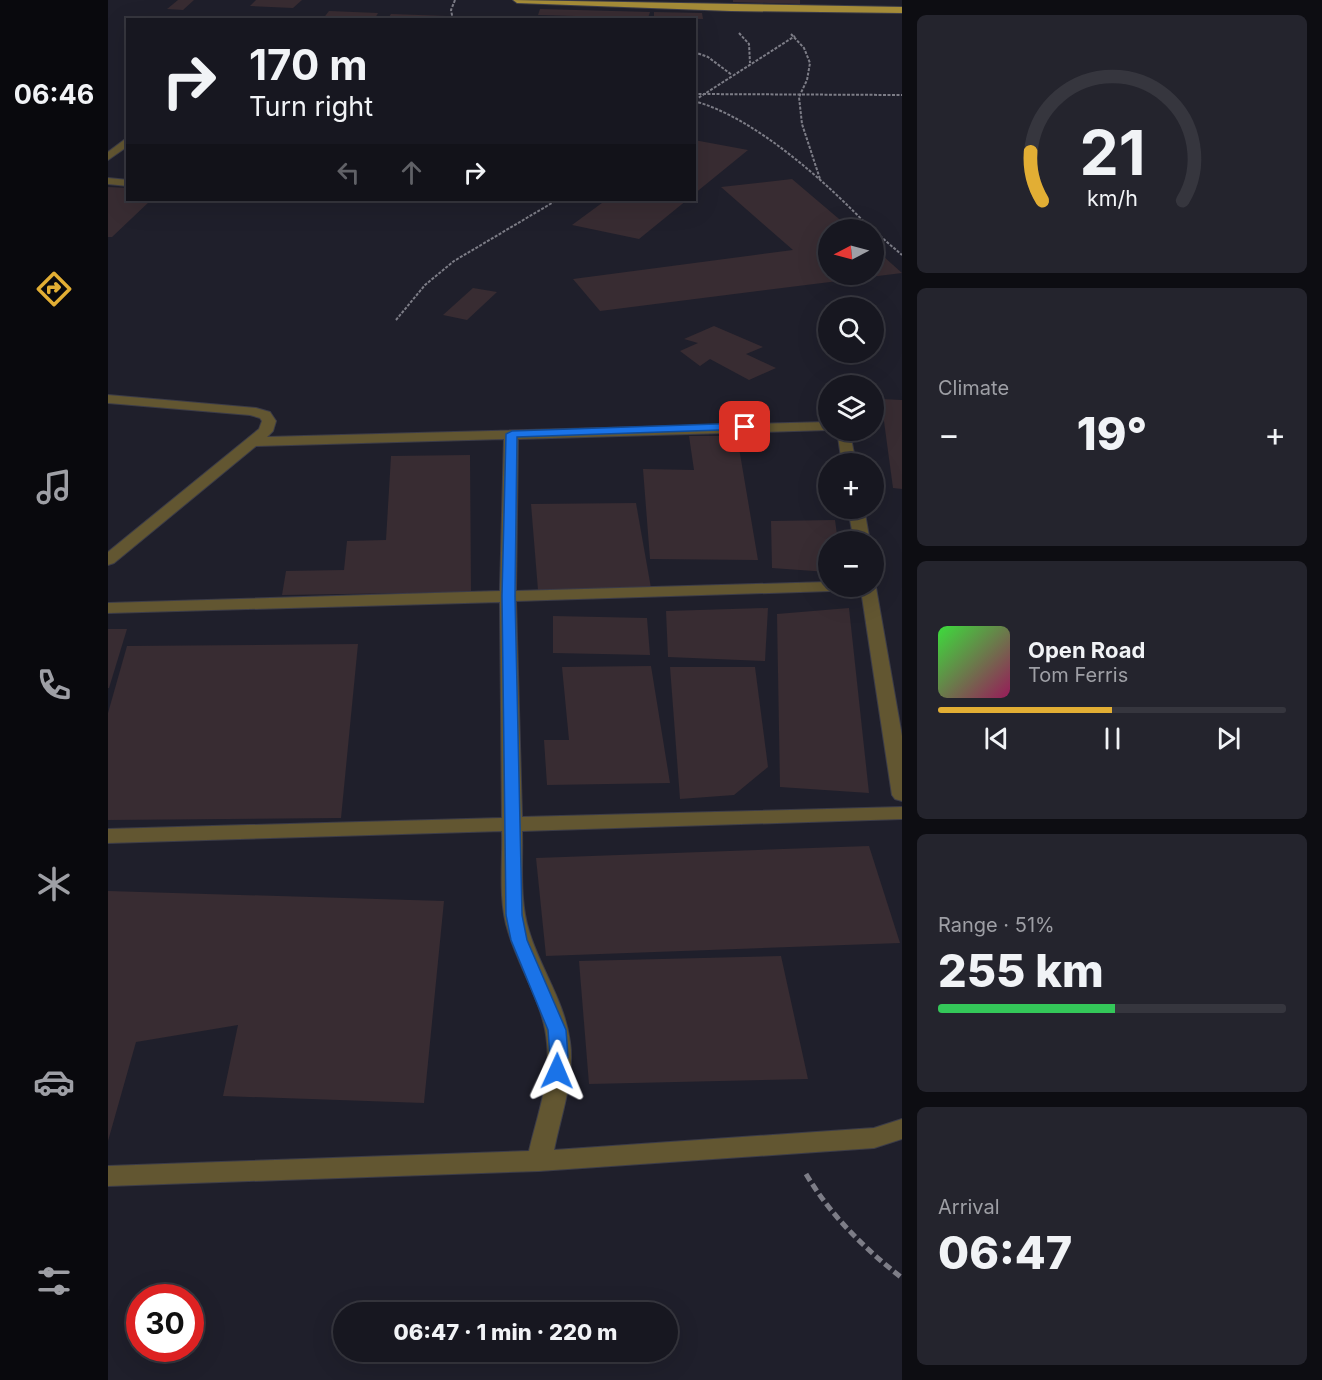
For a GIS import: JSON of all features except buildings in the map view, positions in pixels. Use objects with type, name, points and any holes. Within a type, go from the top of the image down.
[{"type":"main road","points":[[517,0],[731,8],[902,10]]},
{"type":"street","points":[[108,157],[126,142]]},
{"type":"street","points":[[108,182],[126,183]]},
{"type":"street","points":[[108,399],[251,411],[265,415],[269,422],[266,431],[108,560]]},
{"type":"street","points":[[252,442],[818,426]]},
{"type":"street","points":[[512,434],[508,596],[514,915],[519,940],[557,1030],[559,1057],[539,1161]]},
{"type":"street","points":[[108,608],[818,587]]},
{"type":"street","points":[[871,597],[902,795]]},
{"type":"street","points":[[108,836],[902,813]]},
{"type":"street","points":[[108,1176],[539,1161],[874,1138],[902,1130]]},
{"type":"path","points":[[453,18],[451,10],[455,0]]},
{"type":"path","points":[[731,8],[747,12],[735,26],[749,44],[750,63]]},
{"type":"path","points":[[696,100],[800,30]]},
{"type":"path","points":[[789,32],[808,50],[810,56],[806,88],[799,97],[802,124],[820,179]]},
{"type":"path","points":[[696,53],[708,57],[732,75]]},
{"type":"path","points":[[696,94],[902,95]]},
{"type":"path","points":[[696,101],[723,109],[747,122],[820,179],[862,219]]},
{"type":"path","points":[[396,320],[425,285],[454,261],[555,201]]},
{"type":"path","points":[[884,239],[902,255]]},
{"type":"path","points":[[790,1143],[811,1183],[840,1222],[870,1253],[902,1278]]},
{"type":"route","points":[[557,1071],[559,1057],[557,1030],[519,940],[514,915],[508,596],[512,434],[745,427]]}]
